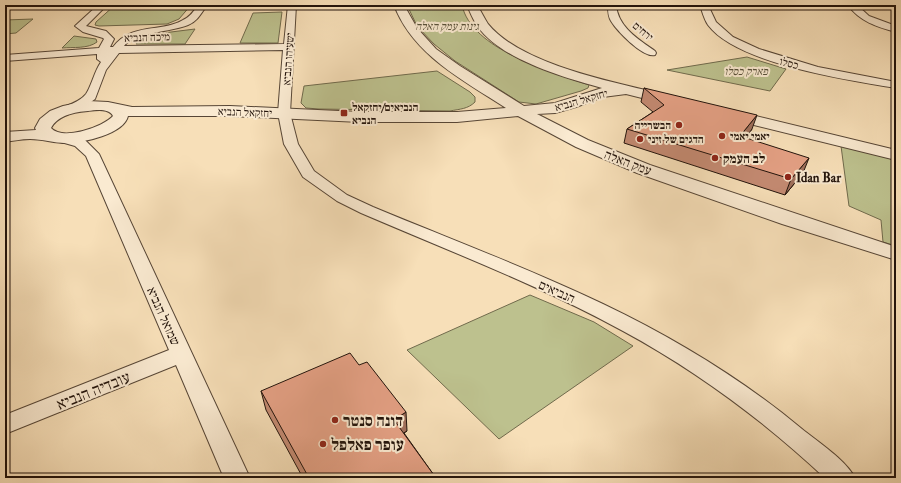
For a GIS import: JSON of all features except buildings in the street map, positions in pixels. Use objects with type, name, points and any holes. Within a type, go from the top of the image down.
[{"type":"street","points":[[5,8],[10,5]]},
{"type":"street","points":[[101,70],[103,50],[109,38],[107,36],[81,28],[80,26],[103,5]]},
{"type":"street","points":[[5,136],[28,129],[88,99],[101,70],[119,44],[128,37],[144,32],[179,25],[191,20],[203,5]]},
{"type":"street","name":"ישעיהו הנביא","points":[[284,113],[292,5]]},
{"type":"street","name":"עמק האלה","points":[[400,5],[409,27],[423,42],[459,72],[536,121],[594,149],[684,184],[896,254]]},
{"type":"street","points":[[472,5],[477,19],[484,27],[503,44],[518,53],[551,68],[626,90],[682,103]]},
{"type":"street","name":"ירחים","points":[[612,5],[616,22],[627,34],[651,53]]},
{"type":"street","name":"כסלו","points":[[704,5],[709,21],[717,30],[732,41],[754,52],[805,67],[896,85]]},
{"type":"street","points":[[852,5],[862,14],[896,29]]},
{"type":"street","points":[[88,30],[164,28]]},
{"type":"street","name":"מיכה הנביא","points":[[5,58],[103,50],[289,47]]},
{"type":"street","name":"יחזקאל הנביא","points":[[56,116],[88,106],[113,108],[132,112],[230,111],[380,118],[457,117],[555,108],[571,104],[600,93],[626,90]]},
{"type":"street","name":"יחזקאל הנביא","points":[[309,114],[373,120],[448,124],[513,123],[536,121],[580,111],[598,105],[626,90]]},
{"type":"street","points":[[92,92],[102,104],[118,110],[121,117],[98,136],[91,149],[92,154]]},
{"type":"street","points":[[457,117],[476,112],[486,105],[492,97],[490,92]]},
{"type":"street","name":"יחזקאל הנביא","points":[[56,137],[79,137],[139,117],[182,111]]},
{"type":"street","points":[[716,112],[896,155]]},
{"type":"street","name":"הנביאים","points":[[284,113],[291,144],[299,161],[308,174],[322,185],[342,198],[367,210],[561,292],[623,322],[673,350],[715,376],[797,436],[842,478]]},
{"type":"street","points":[[56,116],[45,123],[43,128],[44,131],[56,137]]},
{"type":"street","points":[[5,136],[30,134],[56,137]]},
{"type":"street","name":"שמואל הנביא","points":[[56,137],[80,143],[92,154],[237,478]]},
{"type":"street","name":"עובדיה הנביא","points":[[5,425],[182,354]]},
{"type":"green space","points":[[115,5],[191,5],[179,19],[167,24],[95,25],[96,22]]},
{"type":"green space","name":"גינות עמק האלה","points":[[407,5],[462,5],[468,21],[480,34],[496,46],[534,66],[589,85],[588,88],[536,104],[519,102],[455,61],[434,44],[417,26]]},
{"type":"green space","points":[[282,12],[278,43],[240,43],[253,13]]},
{"type":"green space","points":[[33,19],[16,33],[5,34],[5,20]]},
{"type":"green space","points":[[195,29],[185,44],[136,44],[142,37],[147,35]]},
{"type":"green space","points":[[74,36],[96,39],[97,42],[85,47],[62,48]]},
{"type":"green space","name":"פארק כסלו","points":[[747,57],[786,69],[770,91],[667,70]]},
{"type":"green space","points":[[437,71],[470,92],[475,97],[475,102],[467,107],[450,111],[319,109],[306,108],[301,103],[304,86]]},
{"type":"green space","points":[[841,146],[896,160],[896,246],[883,242],[881,220],[849,206]]},
{"type":"green space","points":[[530,295],[594,322],[633,346],[499,439],[407,350]]},
{"type":"place","name":"הנביאים/יחזקאל הנביא","points":[[344,113]]},
{"type":"place","name":"הבשרייה","points":[[679,125]]},
{"type":"place","name":"יאמי יאמי","points":[[722,136]]},
{"type":"place","name":"הדגים של זיני","points":[[640,139]]},
{"type":"place","name":"לב העמק","points":[[715,158]]},
{"type":"place","name":"Idan Bar","points":[[788,177]]},
{"type":"place","name":"דונה סנטר","points":[[335,420]]},
{"type":"place","name":"עופר פאלפל","points":[[323,444]]}]
